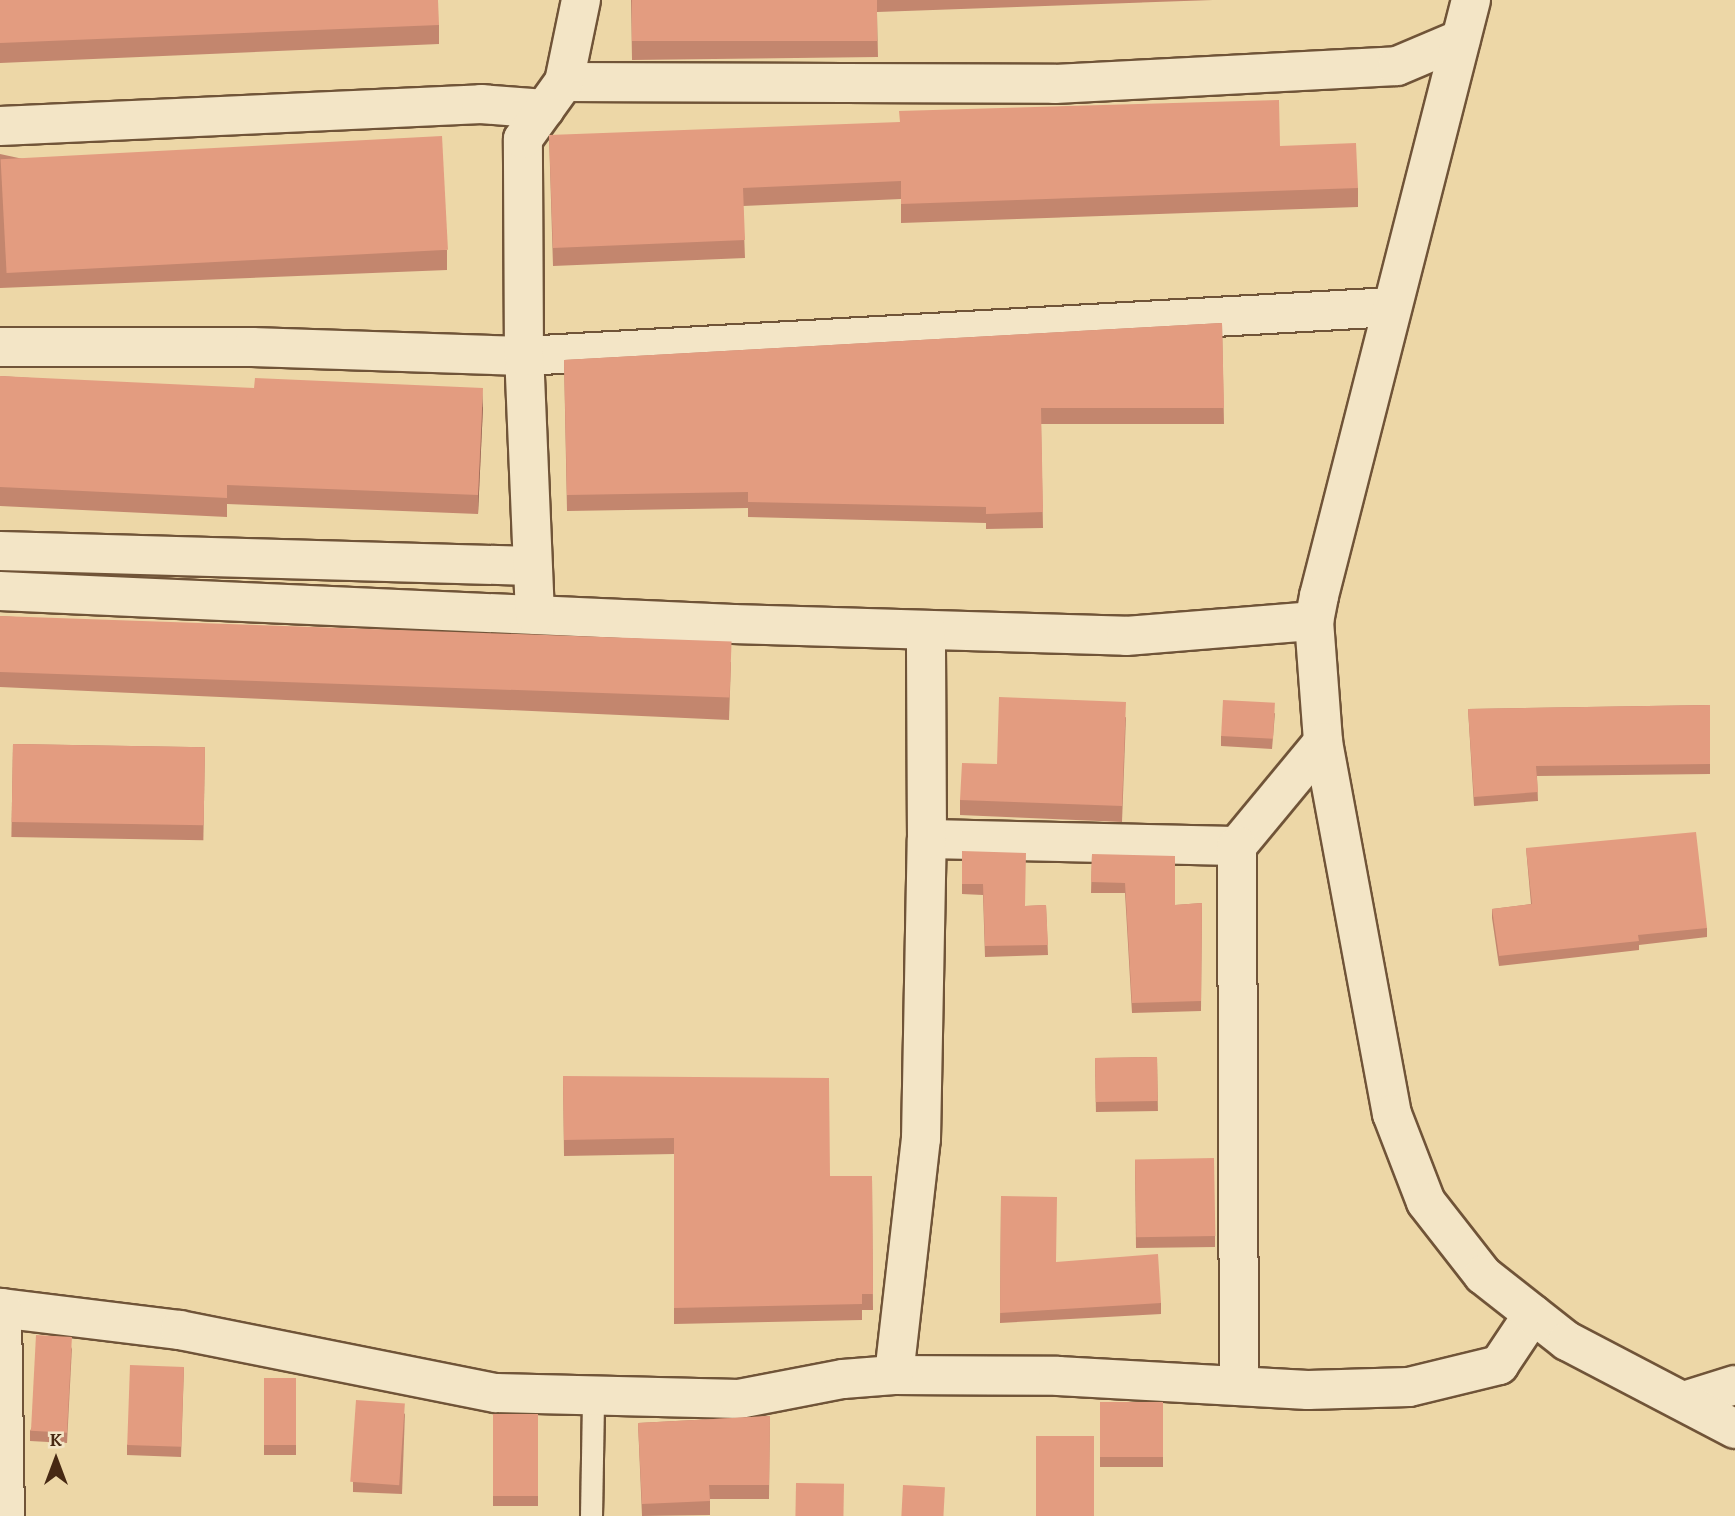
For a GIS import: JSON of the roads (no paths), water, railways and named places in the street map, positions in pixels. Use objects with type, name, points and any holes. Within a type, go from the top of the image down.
[{"type":"street","points":[[535,615],[524,356],[523,139],[554,96],[581,0]]},
{"type":"street","points":[[1471,0],[1331,532],[1314,621],[1322,742],[1392,1114],[1426,1202],[1483,1275],[1567,1341],[1735,1429]]},
{"type":"street","points":[[0,126],[481,104],[554,96],[1055,84],[1397,66],[1461,39]]},
{"type":"street","points":[[0,346],[252,346],[524,356],[1391,307]]},
{"type":"street","points":[[0,551],[531,566]]},
{"type":"street","points":[[0,590],[535,615],[1126,636],[1314,621]]},
{"type":"street","points":[[894,1375],[921,1139],[927,839],[926,630]]},
{"type":"street","points":[[1239,1386],[1237,846],[1322,742]]},
{"type":"street","points":[[927,839],[1237,846]]},
{"type":"street","points":[[5,1516],[1,1308],[180,1329],[496,1393],[739,1399],[843,1379],[894,1375],[1058,1376],[1239,1386],[1409,1387],[1499,1365],[1533,1314]]},
{"type":"street","points":[[1684,1401],[1735,1385]]},
{"type":"lane","points":[[591,1516],[593,1396]]}]
